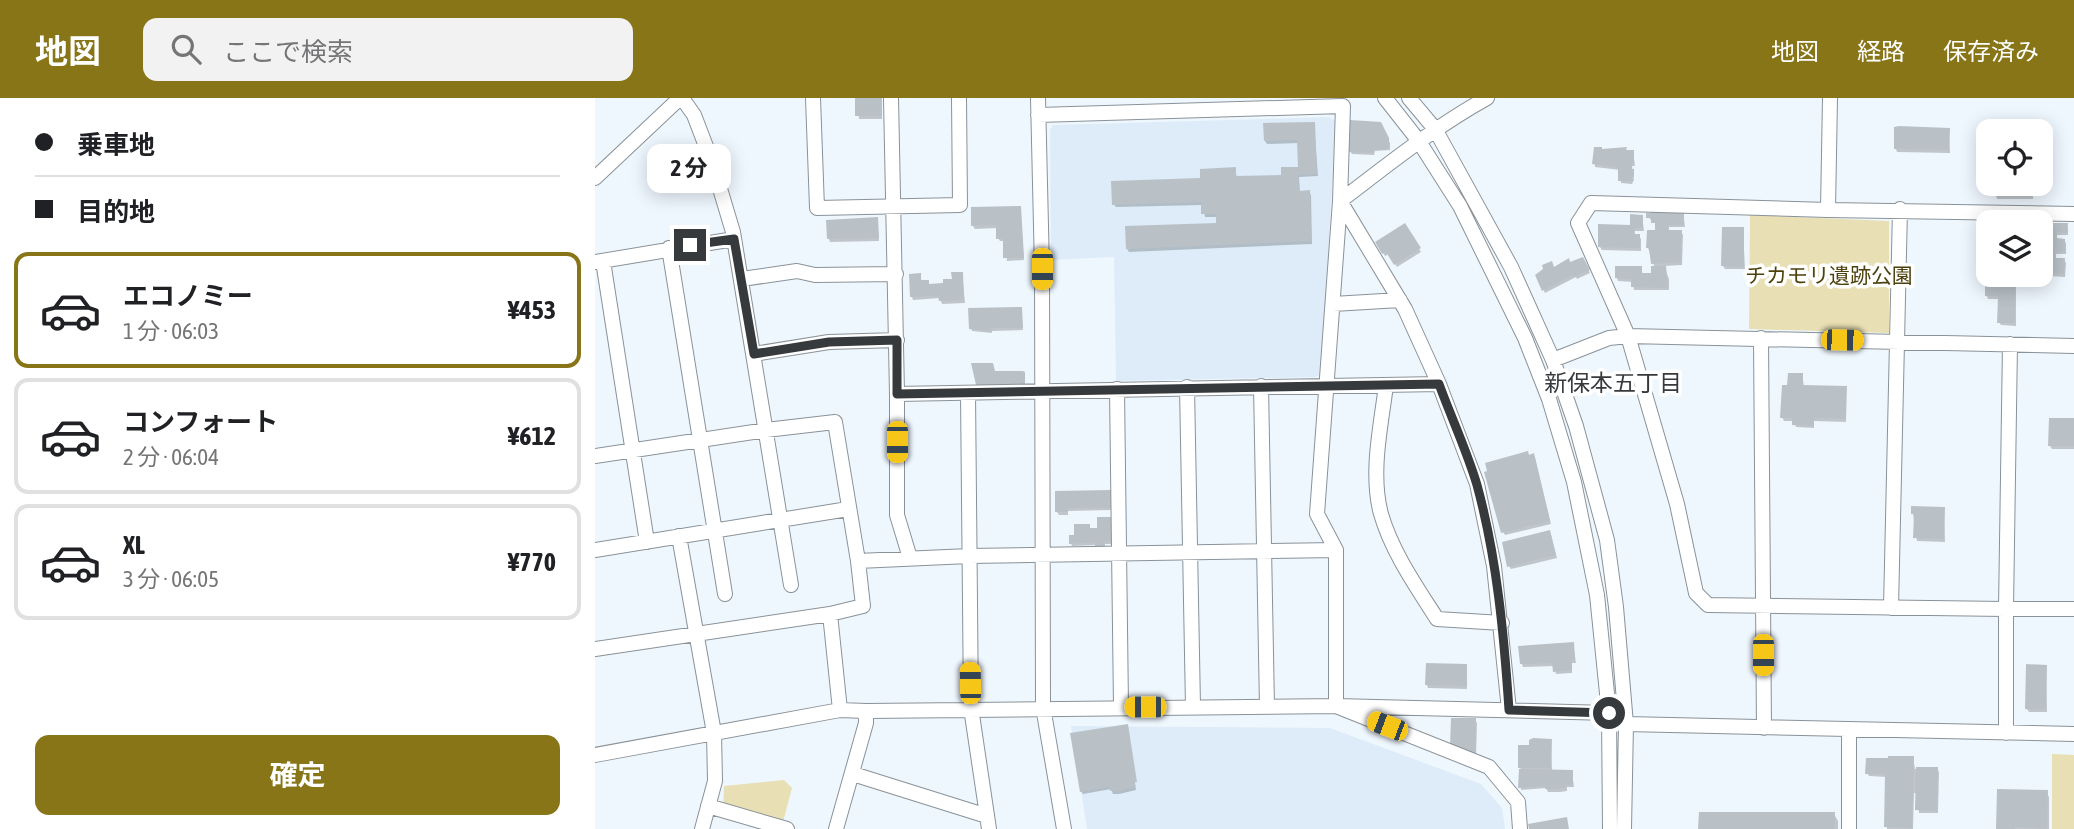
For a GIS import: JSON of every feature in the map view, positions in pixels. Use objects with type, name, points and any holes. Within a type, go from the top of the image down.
[{"type":"street","points":[[595,178],[681,98],[694,115],[708,152],[734,239],[791,585]]},
{"type":"street","points":[[813,98],[817,208],[960,205],[959,98]]},
{"type":"street","points":[[891,98],[897,340],[897,515],[910,558]]},
{"type":"street","points":[[1038,98],[1044,555],[1043,708],[1064,829]]},
{"type":"street","points":[[1385,98],[1418,140],[1460,206],[1525,338],[1549,399],[1574,482],[1597,595],[1609,713],[1610,829]]},
{"type":"street","points":[[1409,98],[1435,129],[1511,267],[1553,360],[1576,426],[1607,540],[1616,607],[1626,724],[1625,829]]},
{"type":"street","points":[[1340,201],[1405,153],[1418,140],[1487,98]]},
{"type":"street","points":[[1828,210],[1831,98]]},
{"type":"street","points":[[1038,115],[1113,105],[1343,106],[1340,201],[1317,514],[1336,550],[1336,706]]},
{"type":"street","points":[[1340,201],[1400,300],[1439,384],[1476,484],[1494,566],[1509,710]]},
{"type":"street","points":[[2074,214],[1591,203],[1578,223],[1628,335],[1677,504],[1696,593],[1708,605],[2074,609]]},
{"type":"street","points":[[1891,608],[1900,209]]},
{"type":"street","points":[[647,542],[634,450],[599,261],[734,239]]},
{"type":"street","points":[[669,248],[725,594]]},
{"type":"street","points":[[741,279],[797,271],[814,275],[896,274]]},
{"type":"street","points":[[1333,304],[1400,300]]},
{"type":"street","points":[[1553,360],[1609,338],[1628,335],[2074,346]]},
{"type":"street","points":[[1761,338],[1764,728]]},
{"type":"street","points":[[754,354],[829,342],[897,340]]},
{"type":"street","points":[[2006,733],[2005,609],[2010,344]]},
{"type":"street","points":[[1386,384],[1377,472],[1381,514],[1405,570],[1437,619],[1502,623]]},
{"type":"street","points":[[897,394],[1439,384]]},
{"type":"street","points":[[1261,386],[1267,707]]},
{"type":"street","points":[[1187,387],[1193,707]]},
{"type":"street","points":[[1117,389],[1121,707]]},
{"type":"street","points":[[853,774],[988,823],[971,708],[968,393]]},
{"type":"street","points":[[595,456],[835,422],[863,606],[830,614],[595,649]]},
{"type":"street","points":[[595,550],[848,509]]},
{"type":"street","points":[[679,536],[714,733],[715,781],[702,829]]},
{"type":"street","points":[[858,561],[969,556],[1336,550]]},
{"type":"street","points":[[830,614],[840,710]]},
{"type":"street","points":[[1336,706],[1489,766],[1518,802],[1520,829]]},
{"type":"street","points":[[595,755],[840,710],[971,708],[1336,706],[1509,710],[1609,713],[1626,724],[2074,734]]},
{"type":"street","points":[[836,829],[866,723],[866,710]]},
{"type":"street","points":[[1849,730],[1849,829]]},
{"type":"street","points":[[708,806],[787,829]]},
{"type":"shaded area","points":[[1328,117],[1336,121],[1321,374],[1315,377],[1116,381],[1114,257],[1051,260],[1050,130],[1053,125]]},
{"type":"shaded area","points":[[1071,726],[1330,728],[1481,784],[1502,808],[1505,829],[1087,829]]},
{"type":"green space","name":"チカモリ遺跡公園","points":[[1750,215],[1889,221],[1889,333],[1749,329]]},
{"type":"green space","points":[[2052,754],[2074,755],[2074,829],[2052,829]]},
{"type":"green space","points":[[784,780],[792,788],[783,822],[723,814],[724,786]]},
{"type":"building","points":[[855,98],[881,98],[882,116],[855,116]]},
{"type":"building","points":[[1350,120],[1381,122],[1389,138],[1389,147],[1385,150],[1374,149],[1373,153],[1349,152]]},
{"type":"building","points":[[1315,122],[1317,174],[1298,175],[1299,191],[1310,190],[1311,241],[1126,249],[1125,226],[1216,223],[1216,214],[1201,214],[1201,202],[1112,205],[1111,181],[1200,178],[1200,169],[1236,167],[1236,176],[1281,175],[1281,167],[1298,167],[1297,140],[1264,141],[1263,123]]},
{"type":"building","points":[[1894,127],[1950,128],[1949,150],[1894,149]]},
{"type":"building","points":[[1594,147],[1627,147],[1626,150],[1634,150],[1634,177],[1631,181],[1618,181],[1618,167],[1592,164]]},
{"type":"building","points":[[1021,206],[1024,258],[1003,258],[1003,239],[996,239],[996,225],[971,226],[971,207]]},
{"type":"building","points":[[1652,209],[1684,210],[1684,225],[1668,225],[1668,230],[1682,230],[1681,262],[1651,264],[1649,248],[1646,248],[1647,230],[1655,230],[1655,223],[1651,223],[1651,218],[1646,218],[1646,213],[1651,213]]},
{"type":"building","points":[[1630,214],[1643,215],[1643,228],[1634,228],[1634,234],[1640,234],[1640,248],[1598,247],[1598,224],[1630,225]]},
{"type":"building","points":[[878,217],[879,238],[827,239],[826,220]]},
{"type":"building","points":[[1405,223],[1421,248],[1394,265],[1386,252],[1382,254],[1375,242]]},
{"type":"building","points":[[2053,223],[2068,223],[2067,233],[2057,232],[2057,238],[2065,239],[2065,252],[2055,251],[2055,258],[2065,258],[2064,274],[2053,274]]},
{"type":"building","points":[[1722,227],[1744,227],[1744,267],[1721,266]]},
{"type":"building","points":[[1583,257],[1590,270],[1574,277],[1573,275],[1542,291],[1535,275],[1543,269],[1542,265],[1552,261],[1554,267],[1569,258],[1570,262]]},
{"type":"building","points":[[1615,266],[1642,266],[1642,273],[1651,273],[1651,266],[1666,266],[1668,288],[1631,287],[1631,279],[1615,278]]},
{"type":"building","points":[[951,272],[963,272],[964,300],[939,301],[938,296],[910,297],[909,274],[921,273],[921,280],[929,280],[929,284],[952,279]]},
{"type":"building","points":[[1985,287],[2015,287],[2015,323],[1997,323],[1998,296],[1985,296]]},
{"type":"building","points":[[1022,307],[1023,328],[991,328],[991,331],[969,329],[968,308]]},
{"type":"building","points":[[971,363],[993,363],[995,371],[1023,371],[1025,385],[976,385]]},
{"type":"building","points":[[1788,373],[1803,373],[1803,385],[1847,386],[1846,419],[1814,418],[1814,426],[1792,425],[1792,418],[1780,418],[1782,385],[1787,385]]},
{"type":"building","points":[[2049,418],[2074,418],[2074,446],[2048,446]]},
{"type":"building","points":[[1528,451],[1529,455],[1534,453],[1550,521],[1501,533],[1484,472],[1487,471],[1485,463]]},
{"type":"building","points":[[1111,490],[1111,508],[1068,508],[1068,512],[1055,512],[1055,491]]},
{"type":"building","points":[[1911,506],[1945,507],[1944,539],[1913,538],[1914,514],[1911,514]]},
{"type":"building","points":[[1097,517],[1112,517],[1113,541],[1104,542],[1104,546],[1095,546],[1095,542],[1069,544],[1069,535],[1074,535],[1074,524],[1090,524],[1090,528],[1097,528]]},
{"type":"building","points":[[1550,530],[1556,555],[1507,567],[1502,542]]},
{"type":"building","points":[[1574,642],[1575,660],[1571,660],[1572,670],[1553,672],[1552,663],[1520,664],[1518,646]]},
{"type":"building","points":[[1426,663],[1467,664],[1467,686],[1425,685]]},
{"type":"building","points":[[2026,664],[2047,665],[2046,710],[2025,709]]},
{"type":"building","points":[[1451,718],[1476,718],[1475,758],[1450,747]]},
{"type":"building","points":[[1128,724],[1137,782],[1134,782],[1135,787],[1116,792],[1110,791],[1109,787],[1080,792],[1070,733]]},
{"type":"building","points":[[1552,739],[1551,768],[1518,768],[1518,745],[1529,745],[1529,740]]},
{"type":"building","points":[[1914,756],[1912,828],[1884,827],[1885,774],[1865,774],[1866,758]]},
{"type":"building","points":[[1916,767],[1938,767],[1937,811],[1915,810]]},
{"type":"building","points":[[1519,769],[1573,770],[1573,785],[1558,789],[1545,789],[1545,786],[1518,788]]},
{"type":"building","points":[[1997,789],[2048,790],[2047,829],[1996,829]]},
{"type":"building","points":[[1699,812],[1835,812],[1834,829],[1698,829]]},
{"type":"building","points":[[1567,817],[1569,829],[1529,829],[1528,824]]},
{"type":"district","name":"新保本五丁目","points":[[1613,383]]},
{"type":"route","points":[[690,245],[734,239],[754,354],[829,342],[897,340],[897,394],[1439,384],[1476,484],[1494,566],[1509,710],[1609,713]]}]
